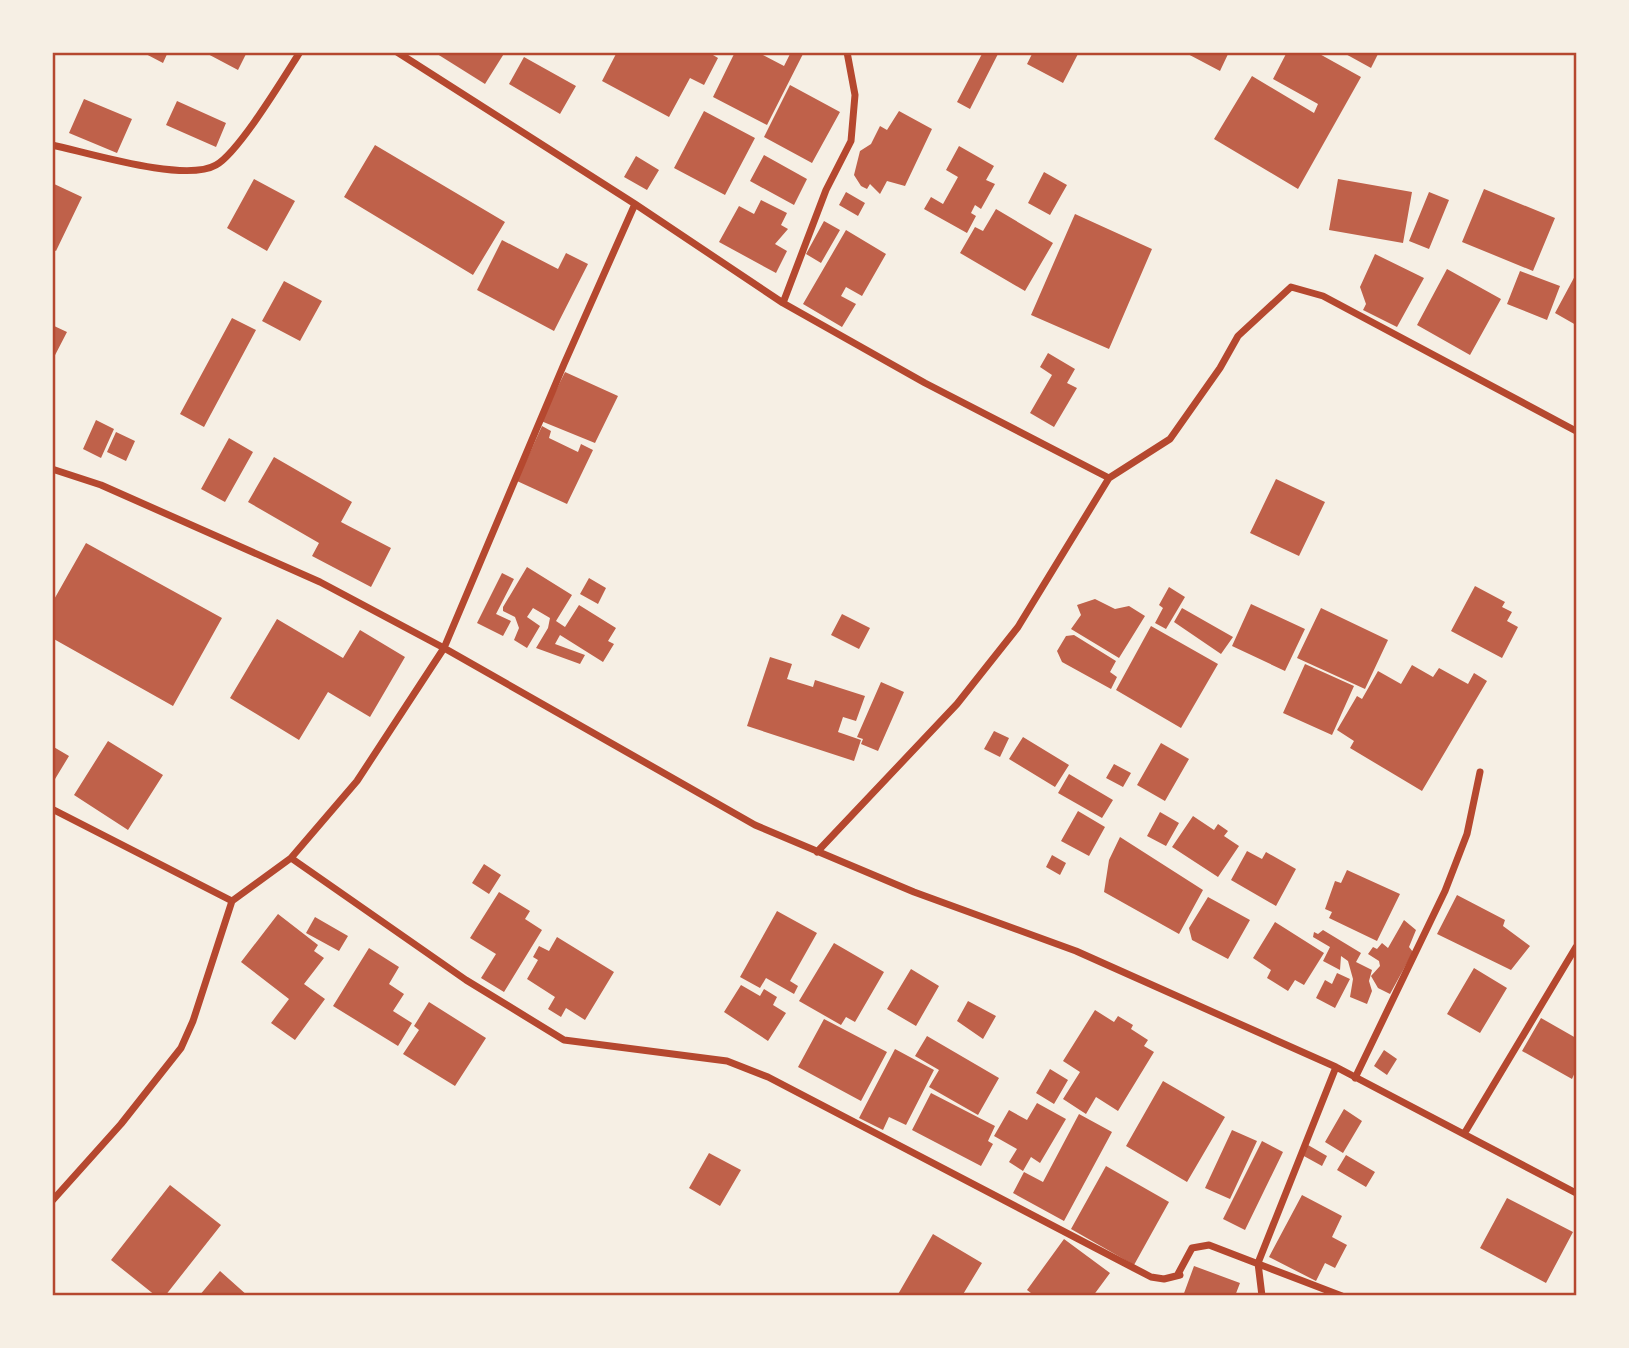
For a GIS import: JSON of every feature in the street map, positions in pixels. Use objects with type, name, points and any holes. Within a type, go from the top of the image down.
[{"type":"street","points":[[52,145],[135,164],[195,172],[217,165],[269,100],[300,52]]},
{"type":"street","points":[[397,52],[635,204],[783,303],[925,383],[1109,478]]},
{"type":"street","points":[[783,303],[826,190],[851,141],[855,95],[847,52]]},
{"type":"street","points":[[52,1201],[121,1124],[181,1048],[193,1021],[232,901],[292,858],[357,781],[444,648],[635,204]]},
{"type":"street","points":[[817,852],[957,704],[1011,637],[1109,478],[1170,439],[1220,368],[1237,337],[1291,287],[1322,296],[1577,431]]},
{"type":"street","points":[[52,469],[100,485],[320,582],[444,648],[754,825],[915,892],[1076,951],[1336,1067],[1577,1193]]},
{"type":"street","points":[[1355,1078],[1445,891],[1467,834],[1480,772]]},
{"type":"street","points":[[52,809],[232,901]]},
{"type":"street","points":[[292,858],[466,981],[564,1040],[727,1061],[768,1077],[1152,1277],[1164,1279],[1180,1275],[1178,1274],[1192,1248],[1209,1245],[1342,1296]]},
{"type":"street","points":[[1464,1134],[1577,947]]},
{"type":"street","points":[[1262,1296],[1258,1263],[1336,1067]]},
{"type":"building","points":[[142,52],[168,52],[163,63]]},
{"type":"building","points":[[204,52],[247,52],[238,70]]},
{"type":"building","points":[[434,52],[505,52],[485,84]]},
{"type":"building","points":[[617,52],[708,52],[718,58],[704,85],[690,78],[669,117],[602,81]]},
{"type":"building","points":[[735,52],[757,52],[784,66],[791,52],[804,52],[767,125],[713,97]]},
{"type":"building","points":[[983,52],[999,52],[970,109],[957,102]]},
{"type":"building","points":[[1033,52],[1079,52],[1063,83],[1027,64]]},
{"type":"building","points":[[1184,52],[1229,52],[1220,71]]},
{"type":"building","points":[[1287,52],[1316,52],[1361,77],[1298,189],[1214,139],[1252,76],[1314,113],[1318,104],[1273,79]]},
{"type":"building","points":[[1342,52],[1379,52],[1371,68]]},
{"type":"building","points":[[524,57],[576,86],[560,114],[509,84]]},
{"type":"building","points":[[790,85],[840,112],[812,163],[764,137]]},
{"type":"building","points":[[84,99],[132,119],[117,153],[69,133]]},
{"type":"building","points":[[177,101],[226,123],[216,147],[166,125]]},
{"type":"building","points":[[704,111],[755,138],[725,195],[674,168]]},
{"type":"building","points":[[899,111],[932,129],[905,186],[887,181],[880,194],[870,184],[867,189],[861,186],[854,175],[860,151],[871,144],[880,126],[887,130]]},
{"type":"building","points":[[375,145],[505,222],[473,275],[344,197]]},
{"type":"building","points":[[959,146],[994,166],[986,180],[995,184],[981,209],[975,205],[971,213],[976,216],[967,233],[924,209],[931,197],[943,204],[958,177],[946,170]]},
{"type":"building","points":[[764,155],[807,179],[794,205],[750,181]]},
{"type":"building","points":[[636,156],[659,170],[647,190],[624,177]]},
{"type":"building","points":[[1044,172],[1067,185],[1050,215],[1028,203]]},
{"type":"building","points":[[254,179],[295,201],[267,251],[227,228]]},
{"type":"building","points":[[1338,179],[1412,192],[1403,243],[1329,230]]},
{"type":"building","points":[[52,183],[82,197],[56,251],[52,249]]},
{"type":"building","points":[[1484,189],[1555,218],[1533,271],[1462,242]]},
{"type":"building","points":[[846,192],[865,203],[858,216],[839,205]]},
{"type":"building","points":[[1429,192],[1449,200],[1429,249],[1409,241]]},
{"type":"building","points":[[761,200],[787,213],[781,225],[788,229],[775,244],[787,251],[776,273],[719,242],[739,206],[754,214]]},
{"type":"building","points":[[996,209],[1053,243],[1025,291],[960,253],[975,227],[983,231]]},
{"type":"building","points":[[1075,214],[1152,249],[1109,349],[1031,315]]},
{"type":"building","points":[[824,221],[840,230],[821,263],[806,254]]},
{"type":"building","points":[[846,230],[886,254],[862,296],[846,287],[841,296],[856,304],[842,327],[803,304]]},
{"type":"building","points":[[502,240],[558,269],[566,253],[588,264],[554,331],[477,290]]},
{"type":"building","points":[[1375,254],[1424,278],[1397,327],[1363,310],[1366,304],[1360,287]]},
{"type":"building","points":[[1447,269],[1501,299],[1470,355],[1417,325]]},
{"type":"building","points":[[1520,271],[1560,286],[1547,320],[1507,304]]},
{"type":"building","points":[[1576,274],[1576,325],[1555,313]]},
{"type":"building","points":[[284,281],[322,301],[300,341],[262,321]]},
{"type":"building","points":[[232,318],[256,330],[204,427],[180,414]]},
{"type":"building","points":[[52,325],[67,332],[52,361]]},
{"type":"building","points":[[1048,353],[1075,369],[1067,383],[1077,388],[1054,427],[1030,413],[1052,375],[1040,367]]},
{"type":"building","points":[[565,372],[618,396],[595,443],[541,421]]},
{"type":"building","points":[[96,420],[114,429],[101,458],[83,449]]},
{"type":"building","points":[[542,426],[551,431],[549,438],[578,452],[581,444],[593,450],[567,504],[517,481]]},
{"type":"building","points":[[116,432],[135,441],[126,461],[107,452]]},
{"type":"building","points":[[229,438],[253,452],[225,502],[201,489]]},
{"type":"building","points":[[274,457],[352,502],[341,522],[391,548],[371,587],[312,556],[319,543],[248,502]]},
{"type":"building","points":[[1276,479],[1325,502],[1299,556],[1250,533]]},
{"type":"building","points":[[86,543],[222,618],[173,706],[52,638],[52,603]]},
{"type":"building","points":[[527,567],[572,595],[556,621],[565,627],[579,605],[616,628],[608,641],[614,644],[603,662],[560,635],[555,644],[585,655],[580,664],[536,648],[548,628],[550,618],[533,608],[527,617],[540,626],[527,648],[514,640],[519,628],[515,617],[503,611],[503,607]]},
{"type":"building","points":[[502,573],[514,579],[496,614],[511,621],[503,636],[477,623]]},
{"type":"building","points":[[589,578],[606,588],[598,604],[580,594]]},
{"type":"building","points":[[1475,586],[1505,602],[1502,607],[1512,612],[1507,621],[1518,627],[1502,658],[1451,631]]},
{"type":"building","points":[[1169,587],[1185,597],[1166,629],[1155,623],[1163,608],[1159,605]]},
{"type":"building","points":[[1095,599],[1115,609],[1129,606],[1145,616],[1119,658],[1071,629],[1081,615],[1077,605]]},
{"type":"building","points":[[1251,604],[1305,629],[1285,671],[1232,646]]},
{"type":"building","points":[[1182,608],[1233,637],[1221,654],[1174,622]]},
{"type":"building","points":[[1321,608],[1388,640],[1365,689],[1297,658]]},
{"type":"building","points":[[842,614],[870,628],[859,649],[831,635]]},
{"type":"building","points":[[277,619],[343,658],[360,630],[405,657],[370,717],[328,692],[299,740],[230,698]]},
{"type":"building","points":[[1151,626],[1218,664],[1181,728],[1116,690]]},
{"type":"building","points":[[1074,635],[1116,661],[1110,672],[1117,677],[1111,689],[1062,662],[1057,651],[1066,636]]},
{"type":"building","points":[[770,657],[792,664],[787,679],[813,687],[815,680],[865,696],[856,721],[843,717],[838,732],[861,740],[854,761],[747,726]]},
{"type":"building","points":[[1305,664],[1354,686],[1332,735],[1283,713]]},
{"type":"building","points":[[1412,665],[1433,677],[1439,668],[1468,684],[1474,673],[1487,681],[1422,791],[1350,748],[1354,741],[1337,730],[1357,696],[1362,699],[1378,671],[1401,684]]},
{"type":"building","points":[[881,682],[904,692],[878,751],[861,744],[863,739],[857,737]]},
{"type":"building","points":[[994,731],[1009,738],[1000,757],[984,749]]},
{"type":"building","points":[[1023,737],[1069,765],[1055,787],[1009,759]]},
{"type":"building","points":[[108,741],[163,775],[128,830],[74,795]]},
{"type":"building","points":[[1161,743],[1189,759],[1165,801],[1137,785]]},
{"type":"building","points":[[52,746],[69,756],[52,784]]},
{"type":"building","points":[[1114,764],[1131,773],[1123,787],[1106,778]]},
{"type":"building","points":[[1069,774],[1113,800],[1102,818],[1058,793]]},
{"type":"building","points":[[1078,811],[1105,827],[1089,856],[1061,841]]},
{"type":"building","points":[[1160,812],[1179,823],[1166,846],[1147,836]]},
{"type":"building","points":[[1193,816],[1214,830],[1218,824],[1228,831],[1224,836],[1239,846],[1218,877],[1172,847]]},
{"type":"building","points":[[1120,837],[1203,890],[1179,934],[1104,892],[1109,860]]},
{"type":"building","points":[[1247,851],[1262,859],[1266,852],[1296,869],[1276,906],[1231,880]]},
{"type":"building","points":[[1052,855],[1066,863],[1060,875],[1046,867]]},
{"type":"building","points":[[484,864],[501,875],[489,894],[472,883]]},
{"type":"building","points":[[1347,870],[1400,894],[1377,941],[1329,918],[1332,912],[1325,909],[1335,881],[1341,883]]},
{"type":"building","points":[[499,892],[530,911],[525,919],[542,930],[504,992],[481,978],[496,954],[470,938]]},
{"type":"building","points":[[1457,895],[1505,920],[1503,926],[1530,946],[1511,970],[1437,934]]},
{"type":"building","points":[[1208,897],[1250,920],[1228,959],[1192,940],[1189,928]]},
{"type":"building","points":[[777,911],[817,933],[790,981],[798,986],[794,994],[766,978],[760,988],[740,977]]},
{"type":"building","points":[[278,914],[318,945],[314,951],[324,958],[304,984],[325,999],[295,1040],[271,1023],[289,999],[241,962]]},
{"type":"building","points":[[315,917],[348,936],[339,951],[306,933]]},
{"type":"building","points":[[1404,920],[1416,930],[1409,947],[1413,952],[1390,994],[1378,988],[1371,976],[1380,966],[1379,961],[1368,954],[1373,947],[1377,949],[1382,943],[1388,948]]},
{"type":"building","points":[[1275,922],[1324,953],[1304,985],[1295,980],[1288,991],[1267,978],[1271,970],[1253,958]]},
{"type":"building","points":[[1323,930],[1361,953],[1356,962],[1372,970],[1369,981],[1372,991],[1367,1004],[1350,997],[1353,979],[1348,961],[1341,956],[1340,970],[1323,961],[1330,947],[1313,937],[1314,932],[1318,934]]},
{"type":"building","points":[[557,937],[614,972],[585,1020],[566,1008],[561,1017],[548,1009],[555,997],[527,979],[538,960],[533,957],[539,946],[549,951]]},
{"type":"building","points":[[834,943],[884,972],[855,1022],[846,1017],[841,1025],[799,1001]]},
{"type":"building","points":[[369,948],[399,967],[389,984],[404,994],[393,1011],[412,1023],[398,1046],[333,1006]]},
{"type":"building","points":[[1474,968],[1507,988],[1480,1033],[1447,1014]]},
{"type":"building","points":[[911,969],[939,986],[916,1026],[887,1009]]},
{"type":"building","points":[[1337,973],[1350,979],[1335,1008],[1316,998],[1325,980],[1332,984]]},
{"type":"building","points":[[741,985],[760,996],[764,989],[777,997],[773,1005],[786,1013],[768,1041],[724,1012]]},
{"type":"building","points":[[968,1001],[996,1016],[983,1039],[957,1021]]},
{"type":"building","points":[[429,1002],[486,1038],[455,1086],[403,1054],[419,1030],[414,1026]]},
{"type":"building","points":[[1095,1010],[1114,1022],[1118,1016],[1133,1025],[1131,1029],[1148,1040],[1144,1046],[1154,1052],[1118,1111],[1096,1097],[1086,1114],[1063,1099],[1080,1072],[1063,1061]]},
{"type":"building","points":[[1541,1018],[1576,1038],[1576,1070],[1572,1079],[1522,1051]]},
{"type":"building","points":[[824,1019],[887,1052],[861,1101],[798,1067]]},
{"type":"building","points":[[927,1036],[999,1078],[978,1115],[929,1087],[939,1070],[915,1056]]},
{"type":"building","points":[[895,1049],[934,1070],[906,1125],[889,1117],[883,1130],[859,1118]]},
{"type":"building","points":[[1384,1050],[1397,1059],[1387,1075],[1374,1066]]},
{"type":"building","points":[[1050,1069],[1068,1080],[1054,1104],[1036,1093]]},
{"type":"building","points":[[1163,1081],[1225,1117],[1187,1182],[1126,1146]]},
{"type":"building","points":[[931,1093],[995,1126],[988,1141],[993,1144],[981,1166],[912,1130]]},
{"type":"building","points":[[1037,1103],[1066,1119],[1040,1163],[1031,1157],[1023,1171],[1009,1162],[1017,1149],[994,1136],[1009,1110],[1027,1120]]},
{"type":"building","points":[[1344,1109],[1362,1121],[1343,1153],[1325,1142]]},
{"type":"building","points":[[1079,1114],[1112,1132],[1064,1221],[1013,1193],[1024,1172],[1043,1182]]},
{"type":"building","points":[[1232,1130],[1257,1141],[1230,1199],[1205,1188]]},
{"type":"building","points":[[1262,1141],[1283,1152],[1245,1230],[1223,1219]]},
{"type":"building","points":[[1308,1145],[1327,1156],[1322,1166],[1302,1155]]},
{"type":"building","points":[[709,1153],[741,1170],[720,1206],[689,1188]]},
{"type":"building","points":[[1346,1155],[1375,1172],[1366,1187],[1337,1170]]},
{"type":"building","points":[[1106,1166],[1169,1202],[1134,1265],[1071,1229]]},
{"type":"building","points":[[170,1185],[221,1225],[165,1296],[156,1296],[111,1260]]},
{"type":"building","points":[[1302,1195],[1342,1216],[1332,1237],[1347,1245],[1335,1268],[1325,1263],[1316,1281],[1269,1257]]},
{"type":"building","points":[[1507,1198],[1573,1232],[1546,1283],[1480,1248]]},
{"type":"building","points":[[933,1234],[982,1263],[962,1296],[897,1296]]},
{"type":"building","points":[[1064,1239],[1110,1273],[1093,1296],[1035,1296],[1027,1290]]},
{"type":"building","points":[[1194,1266],[1240,1283],[1235,1296],[1183,1296]]},
{"type":"building","points":[[220,1271],[248,1296],[199,1296]]}]
